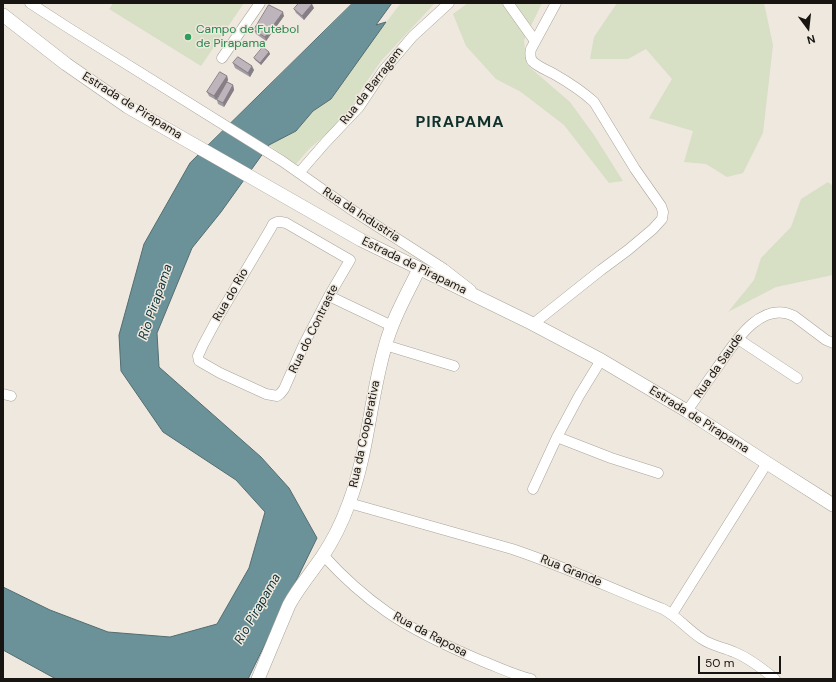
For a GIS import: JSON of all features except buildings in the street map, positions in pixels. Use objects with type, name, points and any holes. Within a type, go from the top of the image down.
[{"type":"street","name":"Rua da Industria","points":[[30,3],[282,161],[349,208],[422,263]]},
{"type":"street","points":[[222,58],[260,3]]},
{"type":"street","name":"Rua da Barragem","points":[[299,173],[359,107],[382,71],[413,36],[449,3]]},
{"type":"street","points":[[508,3],[535,41]]},
{"type":"street","points":[[533,324],[653,229],[662,219],[663,212],[661,206],[635,169],[594,102],[586,94],[538,66],[531,59],[530,52],[556,3]]},
{"type":"street","name":"Estrada de Pirapama","points":[[3,15],[66,64],[149,119],[361,240],[422,263],[479,298],[533,324],[601,360],[687,411],[833,505]]},
{"type":"street","name":"Rua do Rio","points":[[277,396],[266,394],[220,373],[199,361],[198,356],[217,319],[273,224],[277,222],[286,223],[350,260]]},
{"type":"street","name":"Rua do Contraste","points":[[277,396],[284,389],[304,344],[350,260]]},
{"type":"street","name":"Rua da Cooperativa","points":[[258,679],[289,604],[295,593],[323,555],[350,503],[360,466],[385,345],[392,326],[422,263]]},
{"type":"street","points":[[329,296],[392,326]]},
{"type":"street","name":"Rua da Saude","points":[[687,411],[748,326],[757,320],[775,312],[783,312],[794,316],[826,340],[833,343]]},
{"type":"street","points":[[738,339],[797,378]]},
{"type":"street","points":[[385,345],[454,366]]},
{"type":"street","points":[[533,489],[557,437],[579,396],[601,360]]},
{"type":"street","points":[[557,437],[611,458],[658,473]]},
{"type":"street","points":[[672,614],[767,463]]},
{"type":"street","name":"Rua Grande","points":[[350,503],[533,556],[663,609],[672,614],[702,639],[712,645],[743,656],[775,679]]},
{"type":"street","name":"Rua da Raposa","points":[[323,555],[365,595],[387,612],[405,623],[463,653],[527,679]]},
{"type":"green space","name":"Campo de Futebol de Pirapama","points":[[113,3],[244,3],[201,66],[109,9]]},
{"type":"green space","points":[[401,3],[434,4],[381,61],[352,106],[330,131],[310,148],[296,164],[269,145],[296,131],[313,111],[331,99],[366,48]]},
{"type":"green space","points":[[468,3],[542,3],[524,40],[527,65],[570,102],[594,135],[623,181],[609,183],[564,125],[521,92],[496,79],[466,46],[453,14]]},
{"type":"green space","points":[[617,3],[764,3],[773,45],[763,133],[743,173],[727,177],[706,164],[684,162],[693,131],[649,118],[672,79],[646,49],[628,59],[590,59],[594,37]]},
{"type":"green space","points":[[828,182],[833,186],[833,275],[776,287],[728,312],[754,280],[761,258],[791,227],[801,199]]},
{"type":"water","name":"Rio Pirapama","points":[[353,3],[392,3],[376,25],[386,22],[331,99],[313,111],[296,131],[269,145],[221,212],[192,248],[157,333],[159,367],[261,457],[289,488],[317,538],[248,679],[56,679],[3,650],[3,587],[50,610],[108,632],[170,637],[217,624],[249,568],[265,512],[236,480],[163,432],[121,371],[119,335],[144,244],[190,163]]},
{"type":"place","name":"Campo de Futebol de Pirapama","points":[[188,37]]},
{"type":"district","name":"PIRAPAMA","points":[[460,123]]}]
